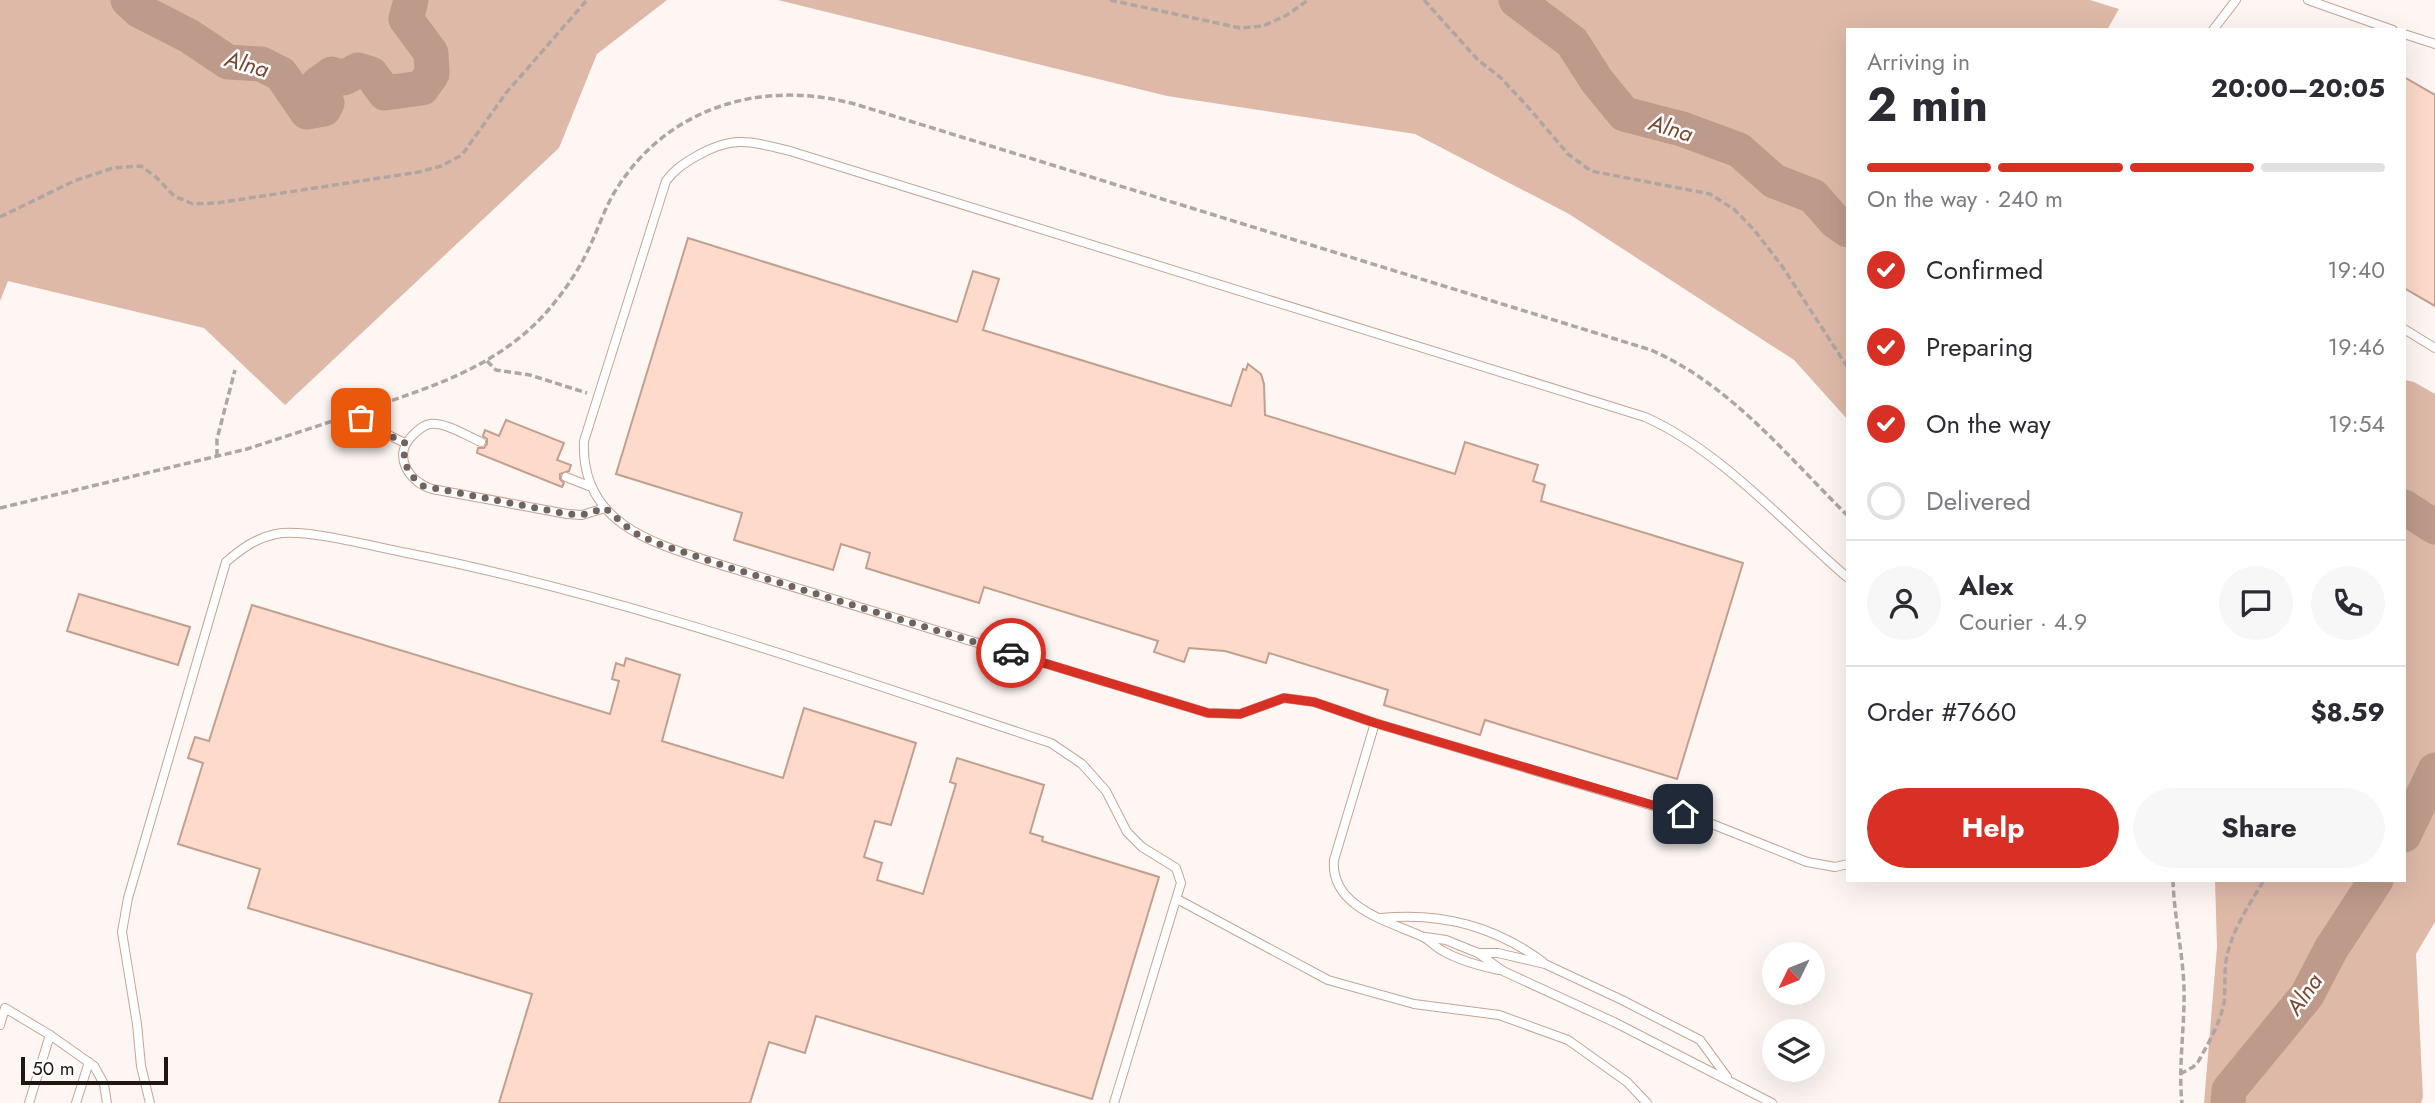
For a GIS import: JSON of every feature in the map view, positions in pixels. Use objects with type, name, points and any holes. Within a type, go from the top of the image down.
[{"type":"lane","points":[[2215,28],[2236,0]]},
{"type":"lane","points":[[2308,0],[2380,28]]},
{"type":"lane","points":[[2406,35],[2435,44]]},
{"type":"lane","points":[[1846,576],[1727,470],[1665,425],[1646,416],[803,155],[760,144],[733,142],[715,145],[681,164],[666,181],[584,441],[583,460],[589,486],[605,508],[633,532],[656,543],[1185,707],[1208,713],[1240,714],[1273,701],[1295,698],[1707,822],[1807,862],[1835,867],[1846,864]]},
{"type":"lane","points":[[2406,330],[2435,348]]},
{"type":"lane","points":[[357,412],[372,427],[405,443]]},
{"type":"lane","points":[[481,442],[440,425],[429,424],[418,429],[405,443],[403,459],[414,480],[432,489],[567,514],[582,515],[605,508]]},
{"type":"lane","points":[[566,477],[589,486]]},
{"type":"lane","points":[[150,1103],[141,1066],[122,932],[128,898],[226,562],[247,544],[277,533],[310,534],[564,588],[680,621],[1051,743],[1082,764],[1106,792],[1127,832],[1142,847],[1176,868],[1181,883],[1114,1103]]},
{"type":"lane","points":[[1375,723],[1334,860],[1335,873],[1343,891],[1357,905],[1379,918],[1425,937],[1446,940],[1478,953],[1503,971],[1614,1021],[1772,1103]]},
{"type":"lane","points":[[1177,899],[1328,979],[1414,1004],[1499,1015],[1568,1040],[1627,1082],[1647,1103]]},
{"type":"lane","points":[[1379,918],[1444,918],[1522,947],[1545,964],[1700,1040],[1730,1081]]},
{"type":"lane","points":[[1425,937],[1444,952],[1475,965],[1503,971]]},
{"type":"lane","points":[[1478,953],[1499,953],[1545,964]]},
{"type":"lane","points":[[0,1025],[5,1008],[89,1062],[100,1074],[107,1103]]},
{"type":"lane","points":[[29,1103],[50,1035]]},
{"type":"lane","points":[[76,1103],[89,1062]]},
{"type":"path","points":[[0,217],[74,181],[113,169],[141,166],[174,196],[193,204],[217,203],[419,172],[441,166],[462,155],[506,93],[587,0]]},
{"type":"path","points":[[1110,0],[1240,28],[1263,26],[1287,15],[1308,0]]},
{"type":"path","points":[[1424,0],[1478,60],[1500,77],[1519,97],[1568,154],[1591,171],[1710,194],[1735,210],[1782,266],[1846,365]]},
{"type":"path","points":[[0,508],[217,456],[449,380],[487,361],[533,327],[564,292],[586,256],[616,191],[636,163],[660,140],[701,114],[742,99],[781,93],[822,96],[898,117],[1651,350],[1702,377],[1725,395],[1846,514]]},
{"type":"path","points":[[487,361],[496,370],[530,375],[599,397]]},
{"type":"path","points":[[217,456],[217,439],[235,370]]},
{"type":"path","points":[[2173,882],[2184,974],[2180,1074],[2182,1103]]},
{"type":"path","points":[[2180,1074],[2198,1062],[2219,1021],[2224,1000],[2228,950],[2241,919],[2263,882]]},
{"type":"shaded area","points":[[0,0],[667,0],[597,54],[559,148],[285,405],[204,328],[8,281],[0,301]]},
{"type":"shaded area","points":[[778,0],[2090,0],[2119,9],[2108,28],[1846,28],[1846,418],[1794,360],[1569,214],[1415,134],[1167,96]]},
{"type":"shaded area","points":[[2406,380],[2414,382],[2435,394],[2435,922],[2416,954],[2423,1097],[2421,1103],[2204,1103],[2217,947],[2215,882],[2406,882]]},
{"type":"building","points":[[2406,78],[2435,95],[2435,306],[2406,289]]},
{"type":"building","points":[[688,238],[957,322],[973,271],[999,279],[983,330],[1231,406],[1243,369],[1246,370],[1248,364],[1261,374],[1265,415],[1455,474],[1465,442],[1538,465],[1533,481],[1545,485],[1541,501],[1743,563],[1677,779],[1485,720],[1480,735],[1384,705],[1388,690],[1269,653],[1266,663],[1225,651],[1189,648],[1184,662],[1154,652],[1158,641],[984,587],[979,603],[866,568],[870,553],[841,544],[833,570],[734,540],[742,513],[616,474]]},
{"type":"building","points":[[506,420],[564,443],[557,460],[571,465],[569,471],[560,474],[564,483],[562,487],[477,453],[478,448],[484,448],[487,444],[487,439],[483,436],[485,430],[499,436]]},
{"type":"building","points":[[79,594],[190,627],[178,665],[67,631]]},
{"type":"building","points":[[252,605],[610,714],[619,681],[612,679],[616,663],[624,666],[626,658],[680,675],[662,741],[783,778],[804,708],[916,743],[891,825],[875,821],[864,857],[882,863],[877,880],[923,894],[956,784],[950,782],[957,758],[1044,785],[1030,833],[1043,837],[1042,841],[1159,877],[1092,1099],[816,1016],[805,1053],[769,1042],[750,1103],[499,1103],[532,994],[248,908],[260,869],[178,844],[203,763],[188,758],[195,737],[209,741]]},
{"type":"waterway","name":"Alna","points":[[128,0],[140,11],[189,36],[228,62],[261,64],[281,74],[307,112],[324,109],[327,103],[318,84],[332,74],[344,78],[358,70],[371,74],[385,93],[422,88],[432,74],[431,53],[406,19],[411,0]]},
{"type":"waterway","name":"Alna","points":[[1516,0],[1572,42],[1597,81],[1624,114],[1682,129],[1739,150],[1774,181],[1813,196],[1835,221],[1846,229]]},
{"type":"waterway","name":"Alna","points":[[2406,508],[2435,527]]},
{"type":"waterway","name":"Alna","points":[[2406,831],[2435,770]]},
{"type":"waterway","name":"Alna","points":[[2228,1103],[2229,1090],[2307,995],[2331,949],[2375,882]]},
{"type":"way so far","points":[[361,418],[372,427],[405,443],[403,459],[414,480],[423,486],[567,514],[582,515],[605,508],[633,532],[656,543],[1011,653]]},
{"type":"route","points":[[1011,653],[1208,713],[1240,714],[1284,698],[1314,702],[1375,723],[1683,814]]}]
